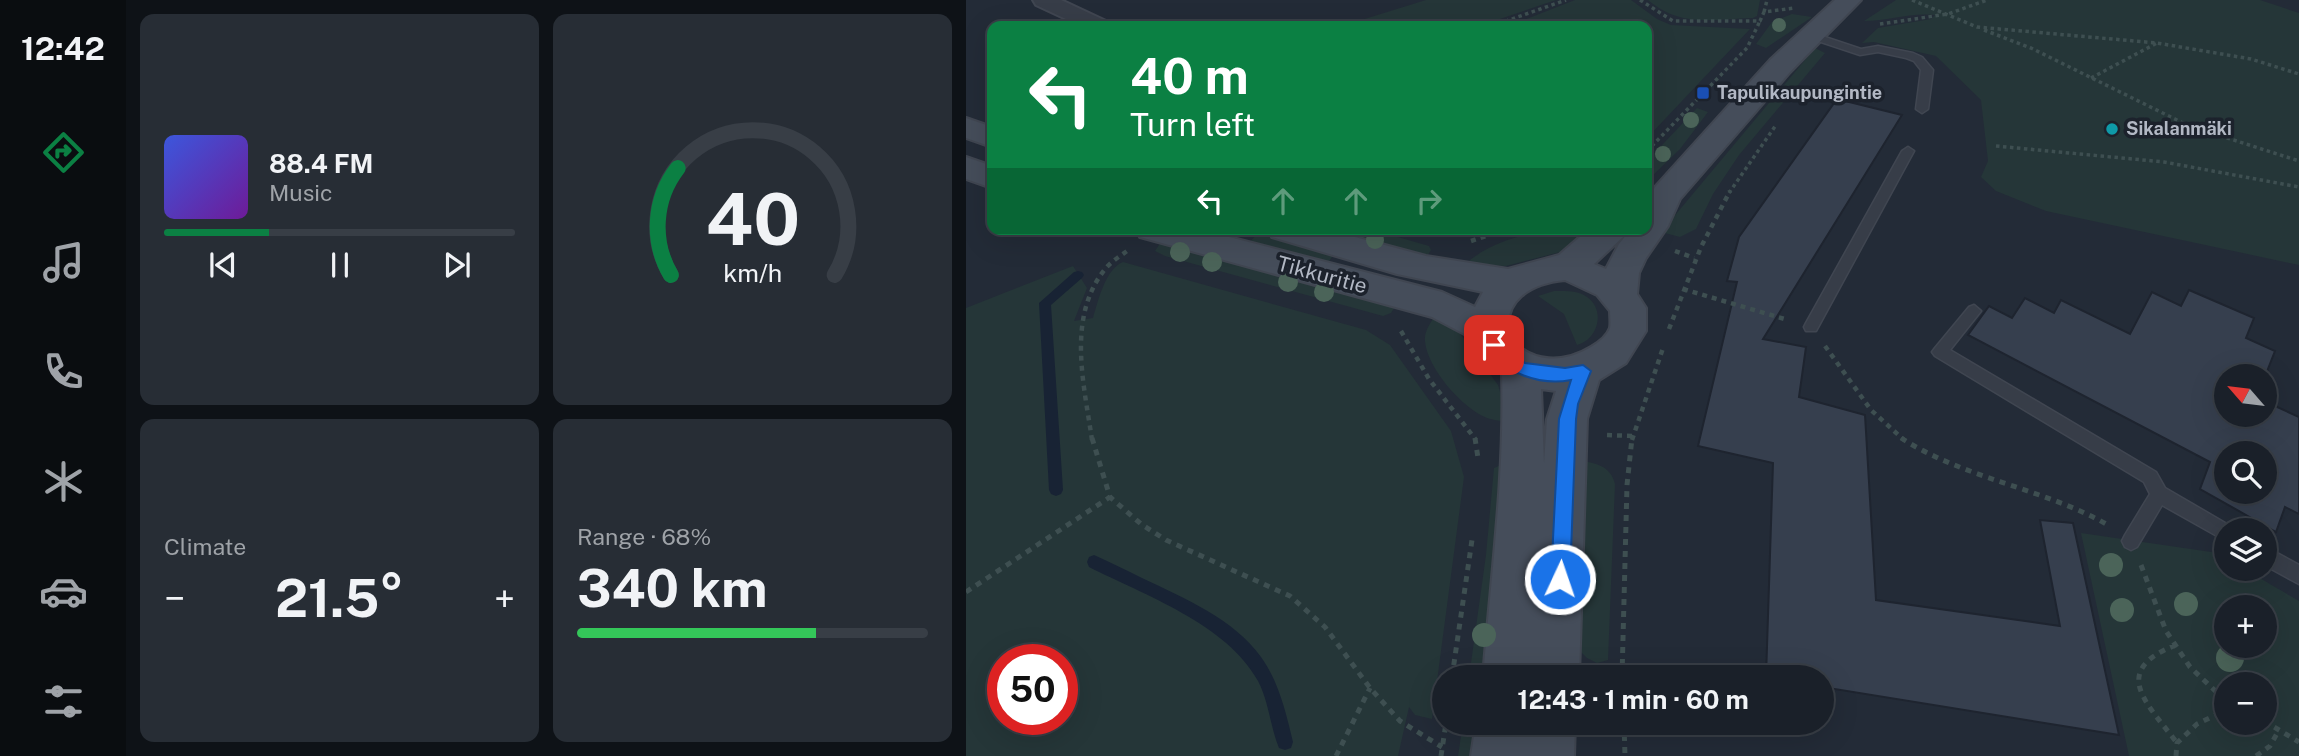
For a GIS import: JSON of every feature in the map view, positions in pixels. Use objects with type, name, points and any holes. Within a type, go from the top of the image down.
[{"type":"main road","points":[[1652,221],[1656,199],[1780,66],[1841,7]]},
{"type":"main road","points":[[966,127],[987,136]]},
{"type":"main road","points":[[966,167],[987,176]]},
{"type":"main road","name":"Tikkuritie","points":[[1305,235],[1420,267],[1469,278],[1513,283]]},
{"type":"main road","points":[[1568,267],[1604,235]]},
{"type":"main road","points":[[1620,293],[1622,273],[1631,253],[1644,235]]},
{"type":"main road","name":"Tikkuritie","points":[[1143,243],[1442,306],[1489,330]]},
{"type":"main road","points":[[1568,267],[1598,276],[1620,293],[1626,301],[1631,320],[1625,339],[1612,356],[1583,371],[1565,374],[1521,369],[1501,354],[1489,330],[1490,315],[1496,301],[1513,283],[1547,268],[1568,267]]},
{"type":"main road","points":[[1509,665],[1522,500],[1524,436],[1521,369]]},
{"type":"main road","points":[[1555,665],[1567,419],[1583,371]]},
{"type":"main road","points":[[1497,756],[1500,735]]},
{"type":"main road","points":[[1548,756],[1549,735]]},
{"type":"street","points":[[1044,0],[1088,21]]},
{"type":"lane","points":[[1810,36],[1860,52],[1878,49],[1918,59],[1927,70],[1922,109]]},
{"type":"lane","points":[[1811,327],[1908,151]]},
{"type":"lane","points":[[1974,311],[1940,352],[2150,477],[2159,494],[2214,526]]},
{"type":"lane","points":[[2131,541],[2159,494]]},
{"type":"lane","points":[[2277,562],[2299,575]]},
{"type":"path","points":[[1506,21],[1566,0]]},
{"type":"path","points":[[1640,0],[1672,21],[1760,21]]},
{"type":"path","points":[[1652,146],[1747,48],[1767,0]]},
{"type":"path","points":[[1912,0],[2031,48],[2187,125],[2299,161]]},
{"type":"path","points":[[1843,46],[1867,27],[1915,17],[1948,16],[1978,6],[1987,0]]},
{"type":"path","points":[[1764,12],[1793,8],[1841,7]]},
{"type":"path","points":[[1977,27],[2157,43],[2251,59],[2299,74]]},
{"type":"path","points":[[2090,79],[2157,43]]},
{"type":"path","points":[[1622,665],[1627,485],[1632,436],[1694,258],[1727,192],[1748,159],[1780,119]]},
{"type":"path","points":[[1996,146],[2164,162],[2299,187]]},
{"type":"path","points":[[1143,243],[1124,253],[1106,268],[1087,304],[1081,331],[1081,368],[1094,450],[1110,497],[1141,524],[1166,540],[1290,596],[1325,626],[1370,688],[1400,721],[1442,747]]},
{"type":"path","points":[[1683,289],[1811,327],[1878,417],[1903,440],[1949,461],[2087,512],[2131,541],[2166,631],[2190,667],[2214,690]]},
{"type":"path","points":[[1393,328],[1404,332],[1429,379],[1476,439],[1478,461]]},
{"type":"path","points":[[966,592],[1110,497]]},
{"type":"path","points":[[1454,665],[1474,525]]},
{"type":"path","points":[[2176,645],[2153,654],[2141,664],[2138,686],[2145,701],[2177,743],[2176,756]]},
{"type":"path","points":[[1336,756],[1370,688]]},
{"type":"path","points":[[2177,743],[2197,724],[2214,716]]},
{"type":"path","points":[[2256,756],[2270,746],[2279,730],[2299,742]]},
{"type":"path","points":[[1441,756],[1444,735]]},
{"type":"path","points":[[1624,735],[1625,756]]},
{"type":"shaded area","points":[[1426,0],[1556,0],[1494,21],[1358,21]]},
{"type":"shaded area","points":[[1575,0],[1631,0],[1657,19],[1671,25],[1750,29],[1652,133],[1652,21],[1522,21]]},
{"type":"shaded area","points":[[1648,0],[1760,0],[1757,16],[1753,18],[1698,20],[1673,15]]},
{"type":"shaded area","points":[[1896,0],[2260,0],[2299,13],[2299,265],[2046,211],[1996,191],[1981,177],[1988,161],[1981,100],[1936,56],[1874,42],[1862,43],[1878,28],[1931,19],[1935,15],[1864,21]]},
{"type":"shaded area","points":[[1792,14],[1812,17],[1766,48],[1756,44],[1772,22]]},
{"type":"shaded area","points":[[1815,48],[1825,53],[1739,155],[1713,194],[1696,229],[1680,237],[1661,232]]},
{"type":"shaded area","points":[[1697,108],[1708,112],[1680,149],[1652,176],[1652,156]]},
{"type":"shaded area","points":[[1256,235],[1265,235],[1334,254],[1325,267],[1246,246]]},
{"type":"shaded area","points":[[1333,235],[1391,235],[1429,246],[1431,250],[1425,260]]},
{"type":"shaded area","points":[[1525,235],[1590,235],[1568,250],[1506,266],[1464,265],[1483,251]]},
{"type":"shaded area","points":[[1161,242],[1396,305],[1391,313],[1383,316],[1165,256],[1155,251]]},
{"type":"shaded area","points":[[1123,262],[1366,330],[1390,345],[1451,431],[1464,477],[1439,665],[1432,665],[1432,719],[1415,715],[1409,707],[1398,756],[966,756],[966,308],[1073,266],[1087,288],[1074,321],[1093,318],[1111,271]]},
{"type":"shaded area","points":[[1554,291],[1580,293],[1593,303],[1598,317],[1597,324],[1584,342],[1577,345],[1564,314],[1538,296]]},
{"type":"shaded area","points":[[1435,316],[1453,324],[1498,385],[1509,422],[1489,419],[1477,413],[1447,386],[1439,375],[1427,352],[1425,341],[1426,331]]},
{"type":"shaded area","points":[[1578,461],[1590,462],[1606,469],[1615,484],[1608,660],[1597,663],[1587,658],[1574,645]]},
{"type":"shaded area","points":[[1501,465],[1500,620],[1494,665],[1471,665],[1486,555],[1494,468]]},
{"type":"shaded area","points":[[2081,533],[2214,552],[2214,581],[2265,581],[2299,601],[2299,756],[2129,756]]},
{"type":"shaded area","points":[[1461,735],[1484,735],[1480,756],[1458,756]]},
{"type":"building","points":[[1837,99],[1902,115],[1763,339],[1806,347],[1799,397],[1865,415],[1876,600],[2060,626],[2040,520],[2073,523],[2119,735],[1834,689],[1834,665],[1766,665],[1773,463],[1698,446],[1737,282],[1727,281],[1739,237]]},
{"type":"building","points":[[2189,290],[2254,318],[2246,338],[2275,351],[2270,364],[2214,364],[2214,427],[2277,427],[2277,407],[2299,417],[2299,514],[2285,507],[2277,529],[2277,518],[2251,518],[2227,504],[2277,504],[2277,441],[2214,441],[2214,497],[2200,489],[2210,462],[1968,335],[1989,306],[2012,318],[2025,298],[2054,313],[2061,300],[2130,334],[2152,292],[2181,306]]},
{"type":"waterway","points":[[1056,490],[1045,303],[1078,275]]},
{"type":"waterway","points":[[1094,562],[1196,613],[1248,653],[1268,684],[1285,742]]},
{"type":"place","name":"Tapulikaupungintie","points":[[1703,93]]},
{"type":"place","name":"Sikalanmäki","points":[[2112,129]]},
{"type":"route","points":[[1494,345],[1521,369],[1537,373],[1565,374],[1583,371],[1567,419],[1560,579]]}]
